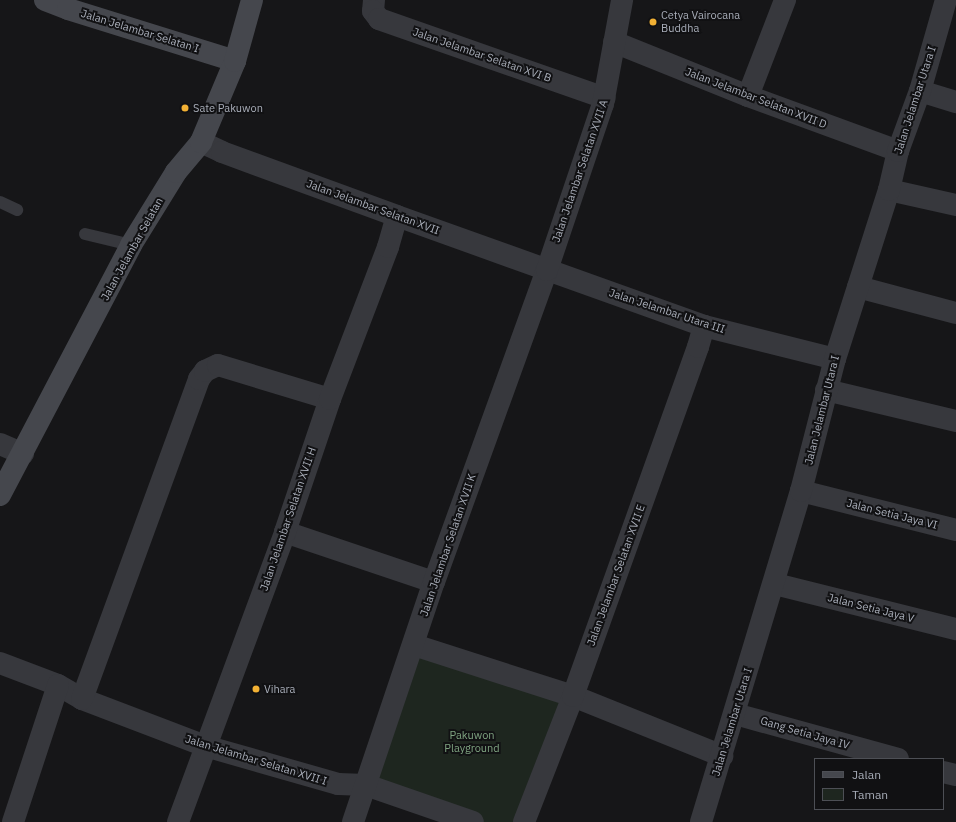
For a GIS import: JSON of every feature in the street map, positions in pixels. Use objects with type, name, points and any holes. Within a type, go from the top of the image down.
[{"type":"street","name":"Jalan Jelambar Selatan I","points":[[45,0],[68,9],[235,60]]},
{"type":"street","name":"Jalan Jelambar Selatan","points":[[0,495],[23,454],[131,245],[176,172],[200,142],[235,60],[252,0]]},
{"type":"street","name":"Jalan Jelambar Selatan XVI B","points":[[374,0],[373,11],[379,19],[605,98]]},
{"type":"street","name":"Jalan Jelambar Selatan XVII A","points":[[547,270],[605,98],[622,0]]},
{"type":"street","points":[[748,96],[785,0]]},
{"type":"street","name":"Jalan Jelambar Utara I","points":[[701,822],[735,714],[780,585],[826,390],[889,190],[898,151],[920,91],[946,0]]},
{"type":"street","name":"Jalan Jelambar Selatan XVII D","points":[[614,42],[748,96],[898,151]]},
{"type":"street","points":[[920,91],[949,100]]},
{"type":"street","name":"Jalan Jelambar Selatan XVII","points":[[200,142],[222,152],[547,270]]},
{"type":"street","points":[[889,190],[956,206]]},
{"type":"street","name":"Jalan Jelambar Selatan XVII H","points":[[178,822],[285,532],[330,399],[388,247],[397,216]]},
{"type":"street","name":"Jalan Jelambar Utara III","points":[[547,270],[704,326],[835,359]]},
{"type":"street","name":"Jalan Jelambar Selatan XVII K","points":[[353,822],[434,582],[547,270]]},
{"type":"street","points":[[858,287],[956,313]]},
{"type":"street","name":"Jalan Jelambar Selatan XVII E","points":[[524,822],[573,696],[698,347],[704,326]]},
{"type":"street","points":[[82,698],[199,379],[205,371],[218,365],[330,399]]},
{"type":"street","points":[[826,390],[956,421]]},
{"type":"street","points":[[0,444],[23,454]]},
{"type":"street","name":"Jalan Setia Jaya VI","points":[[801,491],[956,530]]},
{"type":"street","points":[[285,532],[434,582]]},
{"type":"street","name":"Jalan Setia Jaya V","points":[[780,585],[956,629]]},
{"type":"street","points":[[414,645],[573,696],[722,756]]},
{"type":"street","name":"Jalan Jelambar Selatan XVII I","points":[[0,663],[58,685],[82,698],[206,746],[338,784],[366,784],[473,822]]},
{"type":"street","points":[[12,822],[58,685]]},
{"type":"street","name":"Gang Setia Jaya IV","points":[[735,714],[894,758]]},
{"type":"street","points":[[944,772],[956,775]]},
{"type":"lane","points":[[0,202],[17,210]]},
{"type":"lane","points":[[85,234],[131,245]]},
{"type":"green space","name":"Pakuwon Playground","points":[[414,645],[573,696],[524,822],[473,822],[366,785]]},
{"type":"place","name":"Cetya Vairocana Buddha","points":[[653,22]]},
{"type":"place","name":"Sate Pakuwon","points":[[185,108]]},
{"type":"place","name":"Vihara","points":[[256,689]]}]
